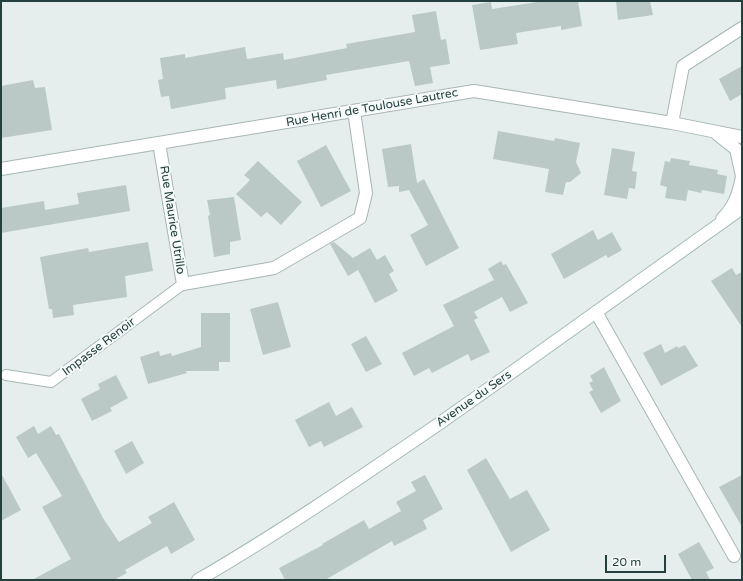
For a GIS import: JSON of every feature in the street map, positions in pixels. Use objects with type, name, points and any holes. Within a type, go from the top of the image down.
[{"type":"street","points":[[672,123],[683,66],[742,28]]},
{"type":"street","name":"Rue Henri de Toulouse Lautrec","points":[[1,169],[474,91],[672,123],[742,137]]},
{"type":"street","name":"Rue Maurice Utrillo","points":[[159,143],[182,284],[274,268],[360,218],[366,193],[354,111]]},
{"type":"street","points":[[713,229],[731,210],[740,191],[742,176],[736,149],[714,132]]},
{"type":"street","name":"Avenue du Sers","points":[[198,580],[237,558],[382,462],[742,208]]},
{"type":"street","points":[[596,312],[734,556]]},
{"type":"lane","name":"Impasse Renoir","points":[[6,375],[51,382],[182,284]]},
{"type":"building","points":[[544,1],[578,1],[582,26],[561,30],[561,26],[516,33],[518,44],[480,50],[472,5],[491,2],[492,9]]},
{"type":"building","points":[[616,1],[650,1],[653,15],[618,20]]},
{"type":"building","points":[[436,11],[441,40],[446,39],[450,64],[430,67],[433,83],[415,86],[409,61],[326,75],[327,80],[277,89],[276,80],[225,88],[226,99],[171,109],[169,96],[161,97],[158,80],[163,79],[160,58],[185,54],[185,58],[245,47],[247,59],[283,53],[284,60],[347,48],[346,44],[415,32],[412,15]]},
{"type":"building","points":[[742,66],[742,94],[730,101],[719,79]]},
{"type":"building","points":[[33,80],[35,88],[45,87],[52,130],[1,138],[1,86]]},
{"type":"building","points":[[498,131],[554,141],[555,138],[580,143],[576,162],[581,173],[570,182],[566,182],[563,195],[545,192],[549,169],[493,159]]},
{"type":"building","points":[[411,144],[417,183],[424,179],[459,248],[426,266],[410,235],[428,225],[409,190],[399,192],[399,186],[388,187],[382,149]]},
{"type":"building","points":[[326,145],[351,191],[321,207],[297,161]]},
{"type":"building","points":[[612,148],[635,152],[632,171],[637,172],[635,189],[629,188],[627,199],[604,195]]},
{"type":"building","points":[[671,158],[690,161],[689,165],[718,170],[717,174],[727,176],[724,194],[702,190],[701,193],[688,190],[686,201],[665,198],[667,187],[660,185],[665,161],[670,162]]},
{"type":"building","points":[[258,161],[302,202],[281,225],[267,212],[261,217],[236,194],[250,180],[244,175]]},
{"type":"building","points":[[126,185],[130,211],[1,233],[1,208],[44,201],[45,210],[79,204],[77,193]]},
{"type":"building","points":[[234,197],[241,240],[230,242],[230,254],[214,257],[207,200]]},
{"type":"building","points":[[593,230],[598,240],[612,232],[622,250],[608,258],[606,255],[564,279],[551,254]]},
{"type":"building","points":[[148,242],[153,271],[125,276],[127,297],[73,305],[74,315],[53,318],[52,309],[49,309],[40,257],[88,248],[89,252]]},
{"type":"building","points":[[334,242],[353,258],[370,248],[377,260],[385,255],[394,271],[389,274],[398,291],[375,303],[358,270],[348,276],[330,244]]},
{"type":"building","points":[[501,261],[503,265],[506,264],[528,303],[510,312],[502,297],[474,312],[478,318],[474,320],[490,352],[471,361],[468,354],[432,373],[429,368],[414,376],[402,353],[454,326],[443,305],[494,280],[488,269]]},
{"type":"building","points":[[732,268],[736,275],[742,272],[742,327],[711,281]]},
{"type":"building","points":[[278,302],[291,347],[263,355],[250,309]]},
{"type":"building","points":[[201,313],[230,313],[230,362],[219,362],[219,371],[186,371],[187,373],[148,384],[140,357],[159,351],[160,356],[171,353],[172,356],[201,347]]},
{"type":"building","points":[[366,336],[382,364],[366,372],[351,344]]},
{"type":"building","points":[[661,344],[665,353],[677,346],[678,348],[685,345],[698,366],[661,386],[643,353]]},
{"type":"building","points":[[604,367],[621,401],[601,413],[589,392],[593,390],[589,383],[593,381],[590,376]]},
{"type":"building","points":[[116,375],[128,398],[110,408],[112,411],[92,421],[81,399],[100,389],[98,384]]},
{"type":"building","points":[[329,402],[336,416],[352,407],[363,427],[324,447],[321,441],[309,447],[295,420]]},
{"type":"building","points":[[34,426],[38,434],[51,426],[56,435],[59,434],[103,518],[119,542],[152,523],[148,517],[174,502],[195,540],[171,554],[167,546],[125,570],[127,573],[114,580],[32,580],[71,559],[42,507],[62,496],[36,453],[28,458],[16,437]]},
{"type":"building","points":[[132,441],[144,463],[126,474],[114,451]]},
{"type":"building","points":[[486,458],[510,499],[527,490],[550,530],[511,552],[467,470]]},
{"type":"building","points":[[1,473],[21,510],[1,521]]},
{"type":"building","points":[[425,475],[443,509],[423,520],[427,529],[394,546],[392,541],[325,580],[285,580],[279,568],[323,545],[322,544],[364,520],[369,529],[401,511],[396,502],[416,491],[411,482]]},
{"type":"building","points":[[742,475],[742,527],[719,487]]},
{"type":"building","points":[[699,542],[714,568],[706,572],[710,580],[692,580],[678,554]]}]
